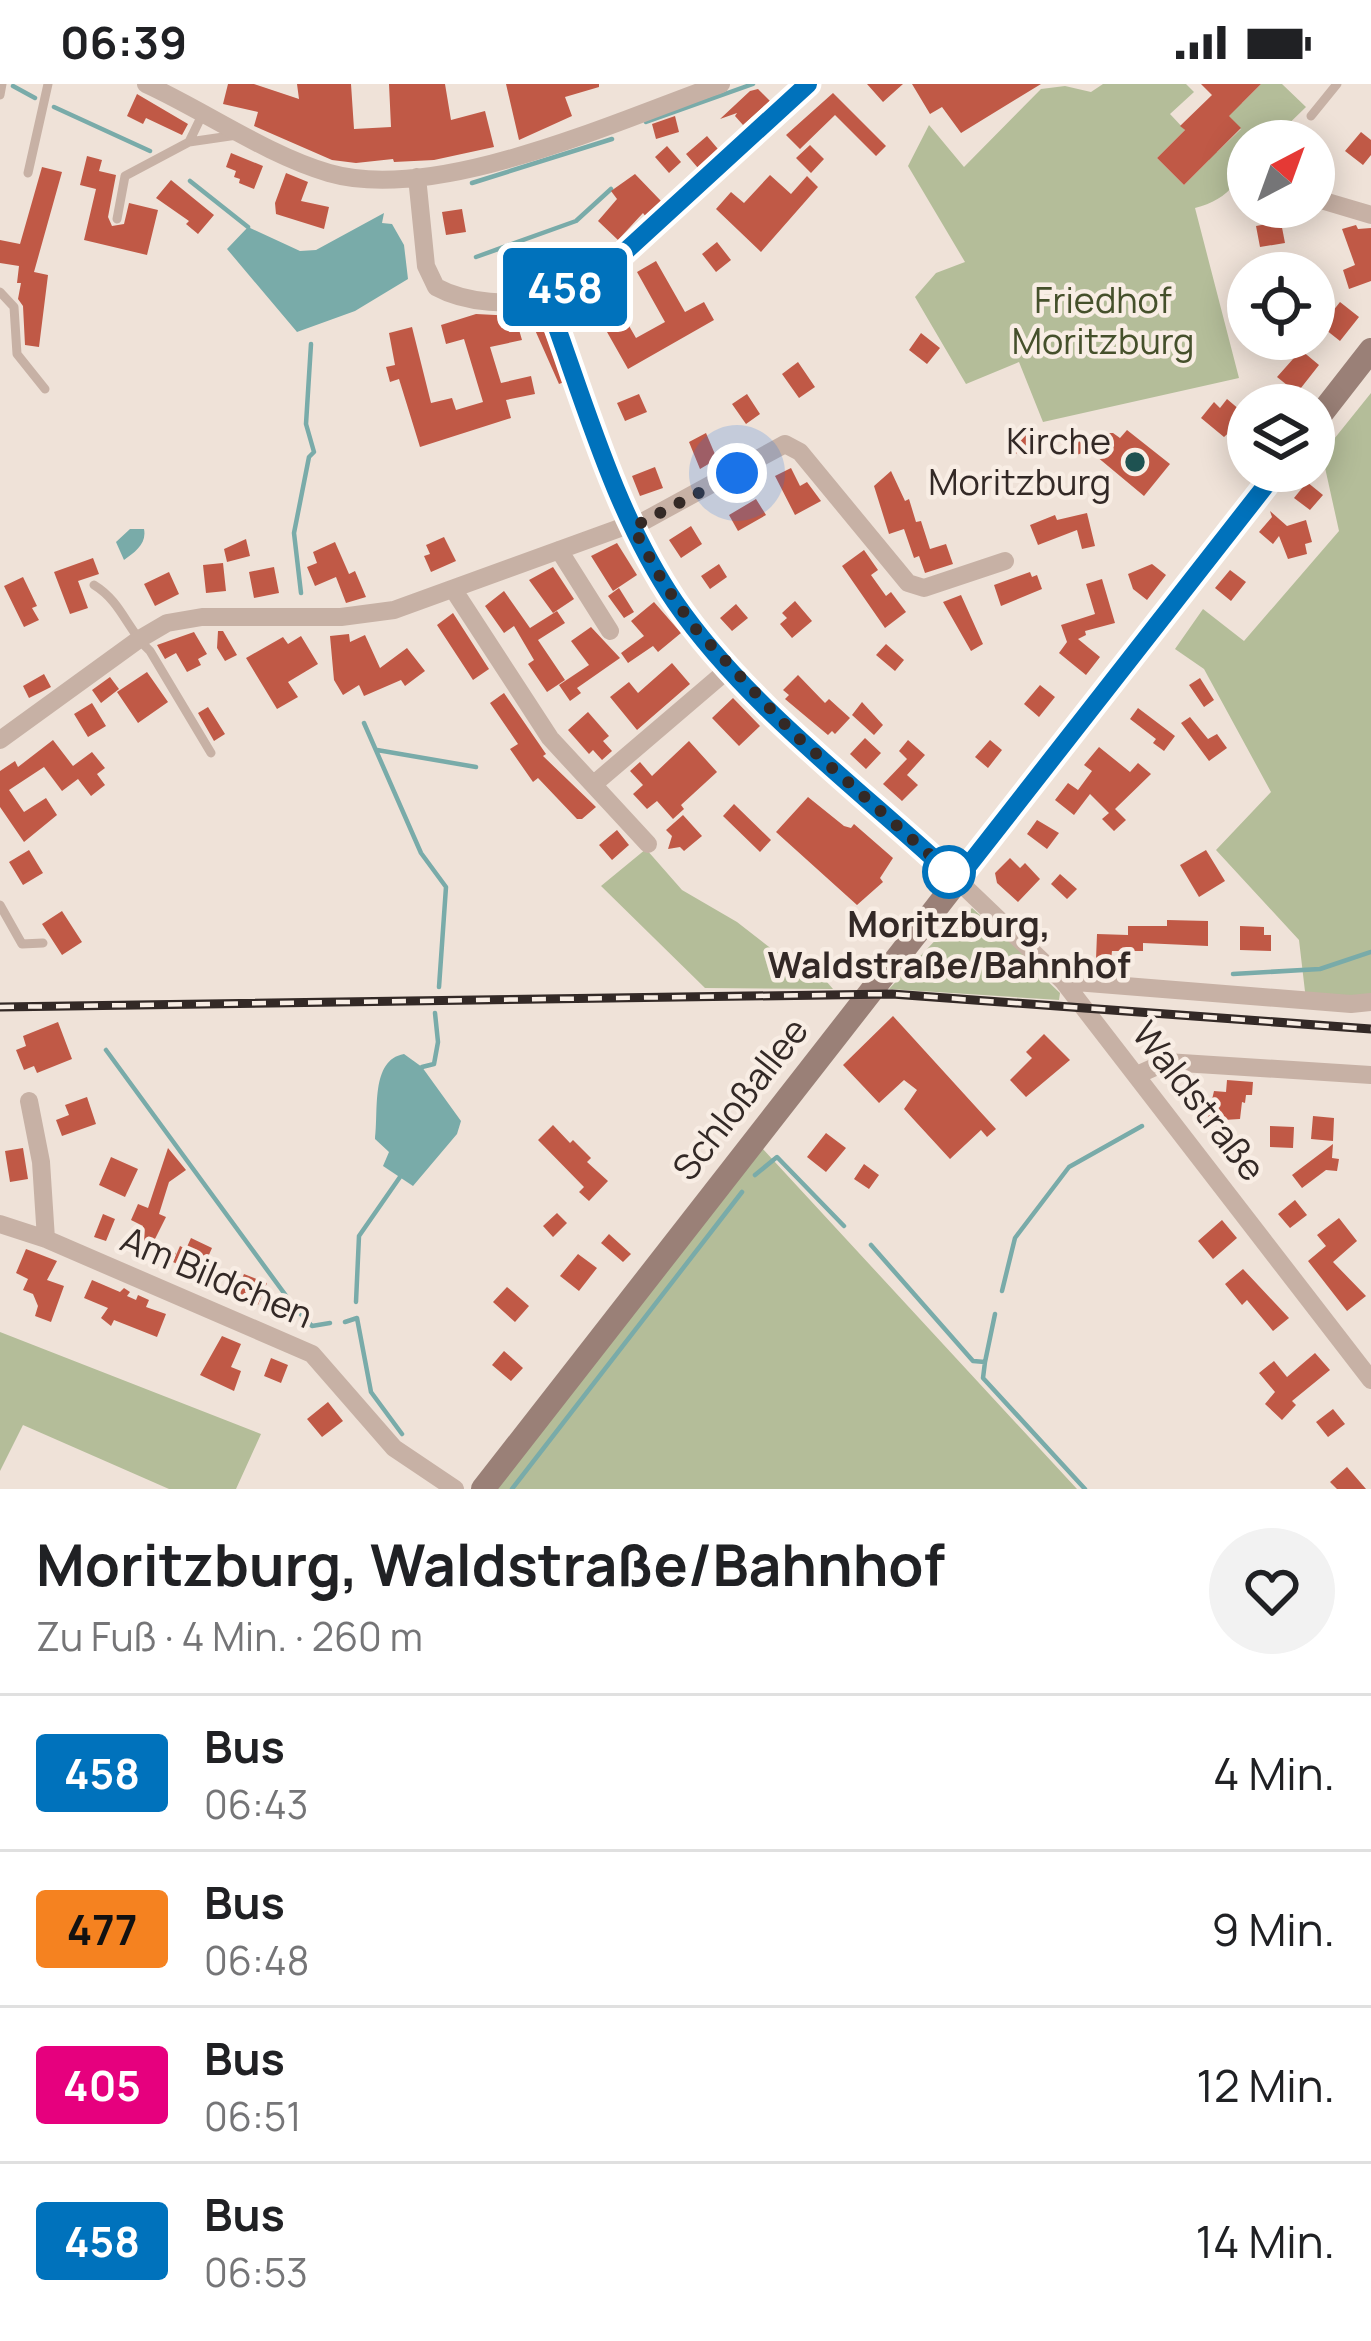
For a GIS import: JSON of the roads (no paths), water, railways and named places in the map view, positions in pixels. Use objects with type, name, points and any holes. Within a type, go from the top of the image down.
[{"type":"main road","points":[[1335,396],[1371,350]]},
{"type":"main road","name":"Schloßallee","points":[[483,1489],[1261,492]]},
{"type":"street","points":[[146,84],[327,172],[379,182],[535,149],[721,84]]},
{"type":"street","points":[[417,177],[425,263],[436,287],[470,300],[546,297],[629,249],[808,84]]},
{"type":"street","points":[[1335,204],[1371,215]]},
{"type":"street","name":"Waldstraße","points":[[546,297],[632,525],[675,601],[793,733],[1064,981],[1371,1380]]},
{"type":"street","points":[[0,740],[138,640],[183,619],[340,617],[394,610],[632,525],[785,444],[800,452],[908,583],[924,588],[1005,561]]},
{"type":"street","points":[[559,550],[610,631]]},
{"type":"street","points":[[453,589],[550,738],[648,844]]},
{"type":"street","points":[[594,784],[731,668]]},
{"type":"street","points":[[1064,981],[1371,1002]]},
{"type":"street","points":[[1137,1075],[1166,1062],[1371,1075]]},
{"type":"street","points":[[29,1101],[41,1162],[46,1239]]},
{"type":"street","name":"Am Bildchen","points":[[0,1224],[46,1239],[312,1354],[394,1448],[455,1489]]},
{"type":"lane","points":[[0,95],[2,84]]},
{"type":"lane","points":[[28,173],[48,84]]},
{"type":"lane","points":[[1312,116],[1337,84]]},
{"type":"lane","points":[[189,142],[204,111]]},
{"type":"lane","points":[[117,219],[125,176],[189,142],[242,134]]},
{"type":"lane","points":[[0,292],[14,307],[17,354],[45,389]]},
{"type":"lane","points":[[94,586],[111,596],[150,651],[211,753]]},
{"type":"lane","points":[[0,905],[22,944],[44,943]]},
{"type":"water","points":[[384,213],[382,223],[392,224],[404,245],[408,279],[355,311],[297,332],[227,249],[248,227],[300,251],[316,250]]},
{"type":"water","points":[[130,529],[144,529],[144,539],[124,560],[116,542]]},
{"type":"water","points":[[404,1054],[422,1067],[461,1121],[457,1134],[413,1186],[383,1166],[389,1152],[375,1139],[381,1076],[393,1058]]},
{"type":"waterway","points":[[646,122],[753,84]]},
{"type":"waterway","points":[[13,86],[35,98]]},
{"type":"waterway","points":[[54,107],[150,151]]},
{"type":"waterway","points":[[472,183],[612,139]]},
{"type":"waterway","points":[[190,181],[248,227]]},
{"type":"waterway","points":[[476,257],[576,221],[611,189]]},
{"type":"waterway","points":[[301,593],[294,533],[309,457],[314,452],[306,424],[311,344]]},
{"type":"waterway","points":[[364,723],[421,853],[446,887],[439,987]]},
{"type":"waterway","points":[[377,750],[476,767]]},
{"type":"waterway","points":[[1233,974],[1320,969],[1371,952]]},
{"type":"waterway","points":[[422,1067],[434,1064],[435,1013]]},
{"type":"waterway","points":[[106,1050],[295,1308],[312,1326],[330,1323]]},
{"type":"waterway","points":[[1002,1291],[1015,1238],[1069,1167],[1142,1126]]},
{"type":"waterway","points":[[755,1175],[777,1157],[844,1226]]},
{"type":"waterway","points":[[356,1302],[359,1236],[400,1177]]},
{"type":"waterway","points":[[512,1489],[742,1192]]},
{"type":"waterway","points":[[871,1245],[973,1361],[985,1362],[983,1378],[1085,1489]]},
{"type":"waterway","points":[[985,1362],[995,1314]]},
{"type":"waterway","points":[[345,1322],[357,1318],[371,1392],[402,1434]]},
{"type":"railway","points":[[0,1007],[892,994],[1371,1029]]},
{"type":"place","name":"Kirche Moritzburg","points":[[1135,462]]},
{"type":"place","name":"Moritzburg, Waldstraße/Bahnhof","points":[[949,872]]},
{"type":"park label","name":"Friedhof Moritzburg","points":[[1103,320]]}]
